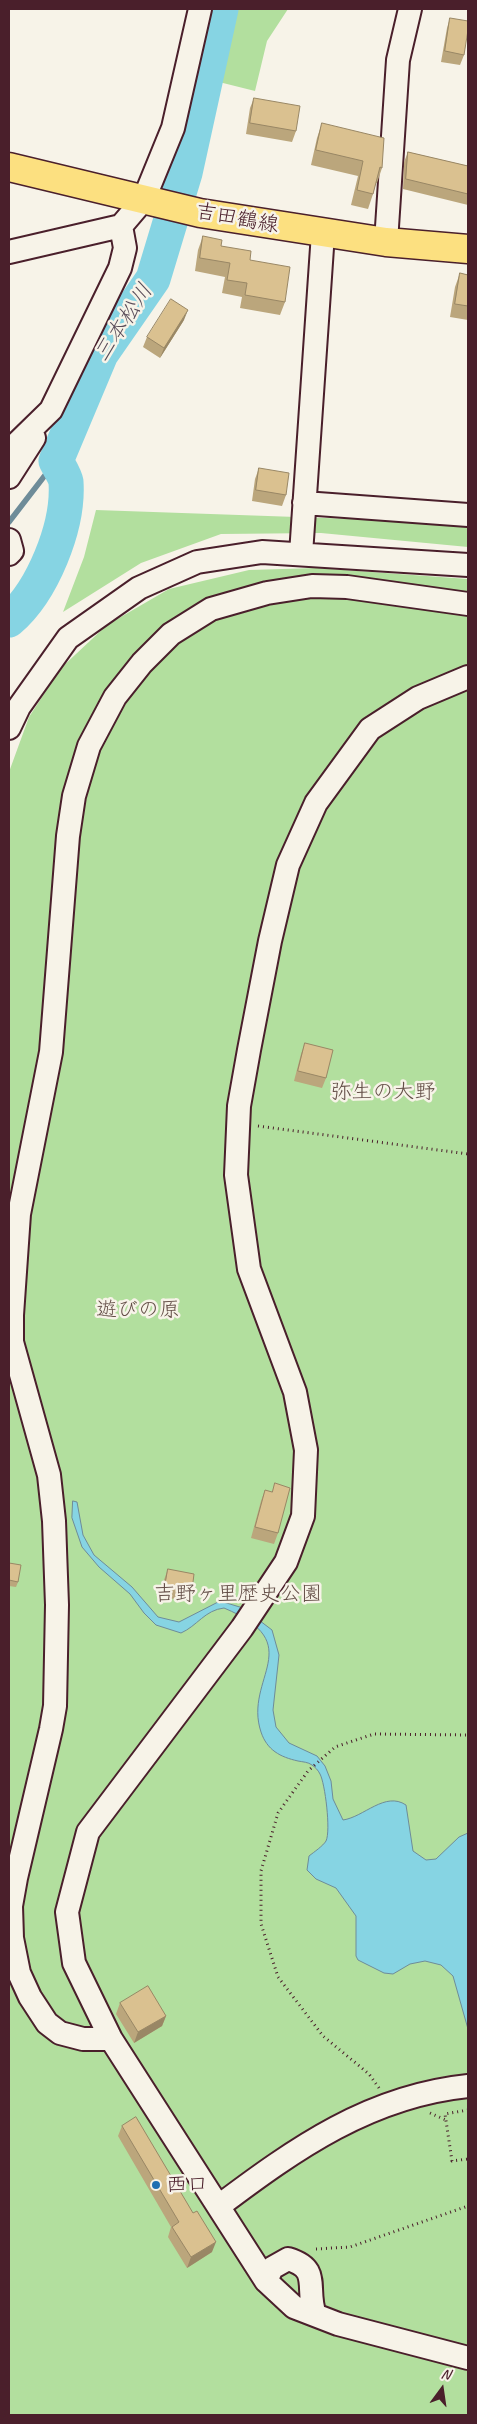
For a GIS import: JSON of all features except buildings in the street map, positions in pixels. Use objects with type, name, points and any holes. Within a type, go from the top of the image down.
[{"type":"main road","name":"吉田鶴線","points":[[9,167],[200,213],[386,242],[468,249]]},
{"type":"street","points":[[9,252],[94,234],[121,226],[144,199],[173,128],[200,9]]},
{"type":"street","points":[[386,242],[398,60],[410,9]]},
{"type":"street","points":[[9,476],[51,410],[120,268],[125,248],[121,226]]},
{"type":"street","points":[[301,554],[323,233]]},
{"type":"street","points":[[9,451],[51,410]]},
{"type":"street","points":[[304,503],[468,515]]},
{"type":"street","points":[[9,728],[19,708],[68,638],[139,588],[197,562],[262,552],[468,565]]},
{"type":"street","points":[[111,2039],[83,2039],[60,2033],[47,2023],[30,1997],[19,1973],[11,1922],[11,1906],[16,1878],[55,1706],[57,1605],[56,1548],[49,1475],[12,1342],[13,1284],[20,1204],[51,1052],[68,836],[74,796],[89,746],[115,697],[142,663],[171,634],[211,609],[268,593],[312,586],[347,587],[468,604]]},
{"type":"street","points":[[468,677],[418,698],[370,729],[316,803],[288,866],[250,1041],[239,1124],[236,1175],[249,1269],[295,1392],[306,1450],[303,1516],[286,1562],[242,1628],[88,1832],[67,1912],[74,1963],[111,2039],[266,2282],[294,2308],[338,2324],[468,2358]]},
{"type":"street","points":[[219,2206],[281,2159],[345,2123],[390,2102],[468,2086]]},
{"type":"street","points":[[266,2282],[272,2268],[288,2259],[303,2263],[310,2274],[310,2295],[315,2315]]},
{"type":"path","points":[[239,1124],[468,1154]]},
{"type":"path","points":[[390,2102],[369,2074],[323,2036],[278,1977],[261,1924],[260,1871],[278,1813],[308,1771],[335,1747],[374,1734],[468,1735]]},
{"type":"path","points":[[468,2110],[445,2114],[452,2162],[468,2159]]},
{"type":"path","points":[[315,2249],[350,2247],[468,2206]]},
{"type":"green space","points":[[231,9],[288,9],[267,41],[255,91],[215,81]]},
{"type":"green space","points":[[96,510],[468,523],[468,547],[321,533],[221,534],[141,563],[63,612],[84,557]]},
{"type":"green space","name":"吉野ヶ里歴史公園","points":[[316,568],[468,579],[468,2415],[9,2415],[9,772],[29,717],[61,668],[107,625],[169,589],[249,570]]},
{"type":"water","points":[[73,1501],[77,1502],[83,1535],[94,1555],[132,1587],[158,1617],[179,1622],[220,1601],[243,1608],[272,1630],[279,1655],[273,1710],[276,1727],[289,1743],[317,1756],[325,1766],[331,1781],[333,1799],[343,1820],[390,1801],[406,1805],[413,1851],[426,1860],[436,1859],[459,1837],[468,1833],[468,2029],[453,1976],[441,1965],[425,1961],[410,1964],[393,1974],[384,1973],[358,1960],[356,1956],[356,1916],[336,1888],[316,1879],[307,1870],[309,1856],[326,1841],[328,1818],[324,1787],[320,1774],[314,1767],[275,1752],[267,1744],[261,1732],[258,1713],[269,1649],[264,1635],[250,1621],[224,1608],[217,1609],[206,1615],[181,1633],[156,1625],[130,1594],[99,1567],[82,1547],[72,1518]]},
{"type":"waterway","name":"三本松川","points":[[9,620],[32,593],[51,557],[58,538],[66,500],[66,482],[56,461],[101,354],[153,279],[185,173],[221,9]]},
{"type":"waterway","points":[[9,522],[56,461]]},
{"type":"place","name":"西口","points":[[156,2185]]},
{"type":"park label","name":"弥生の大野","points":[[383,1092]]},
{"type":"park label","name":"遊びの原","points":[[138,1310]]}]
